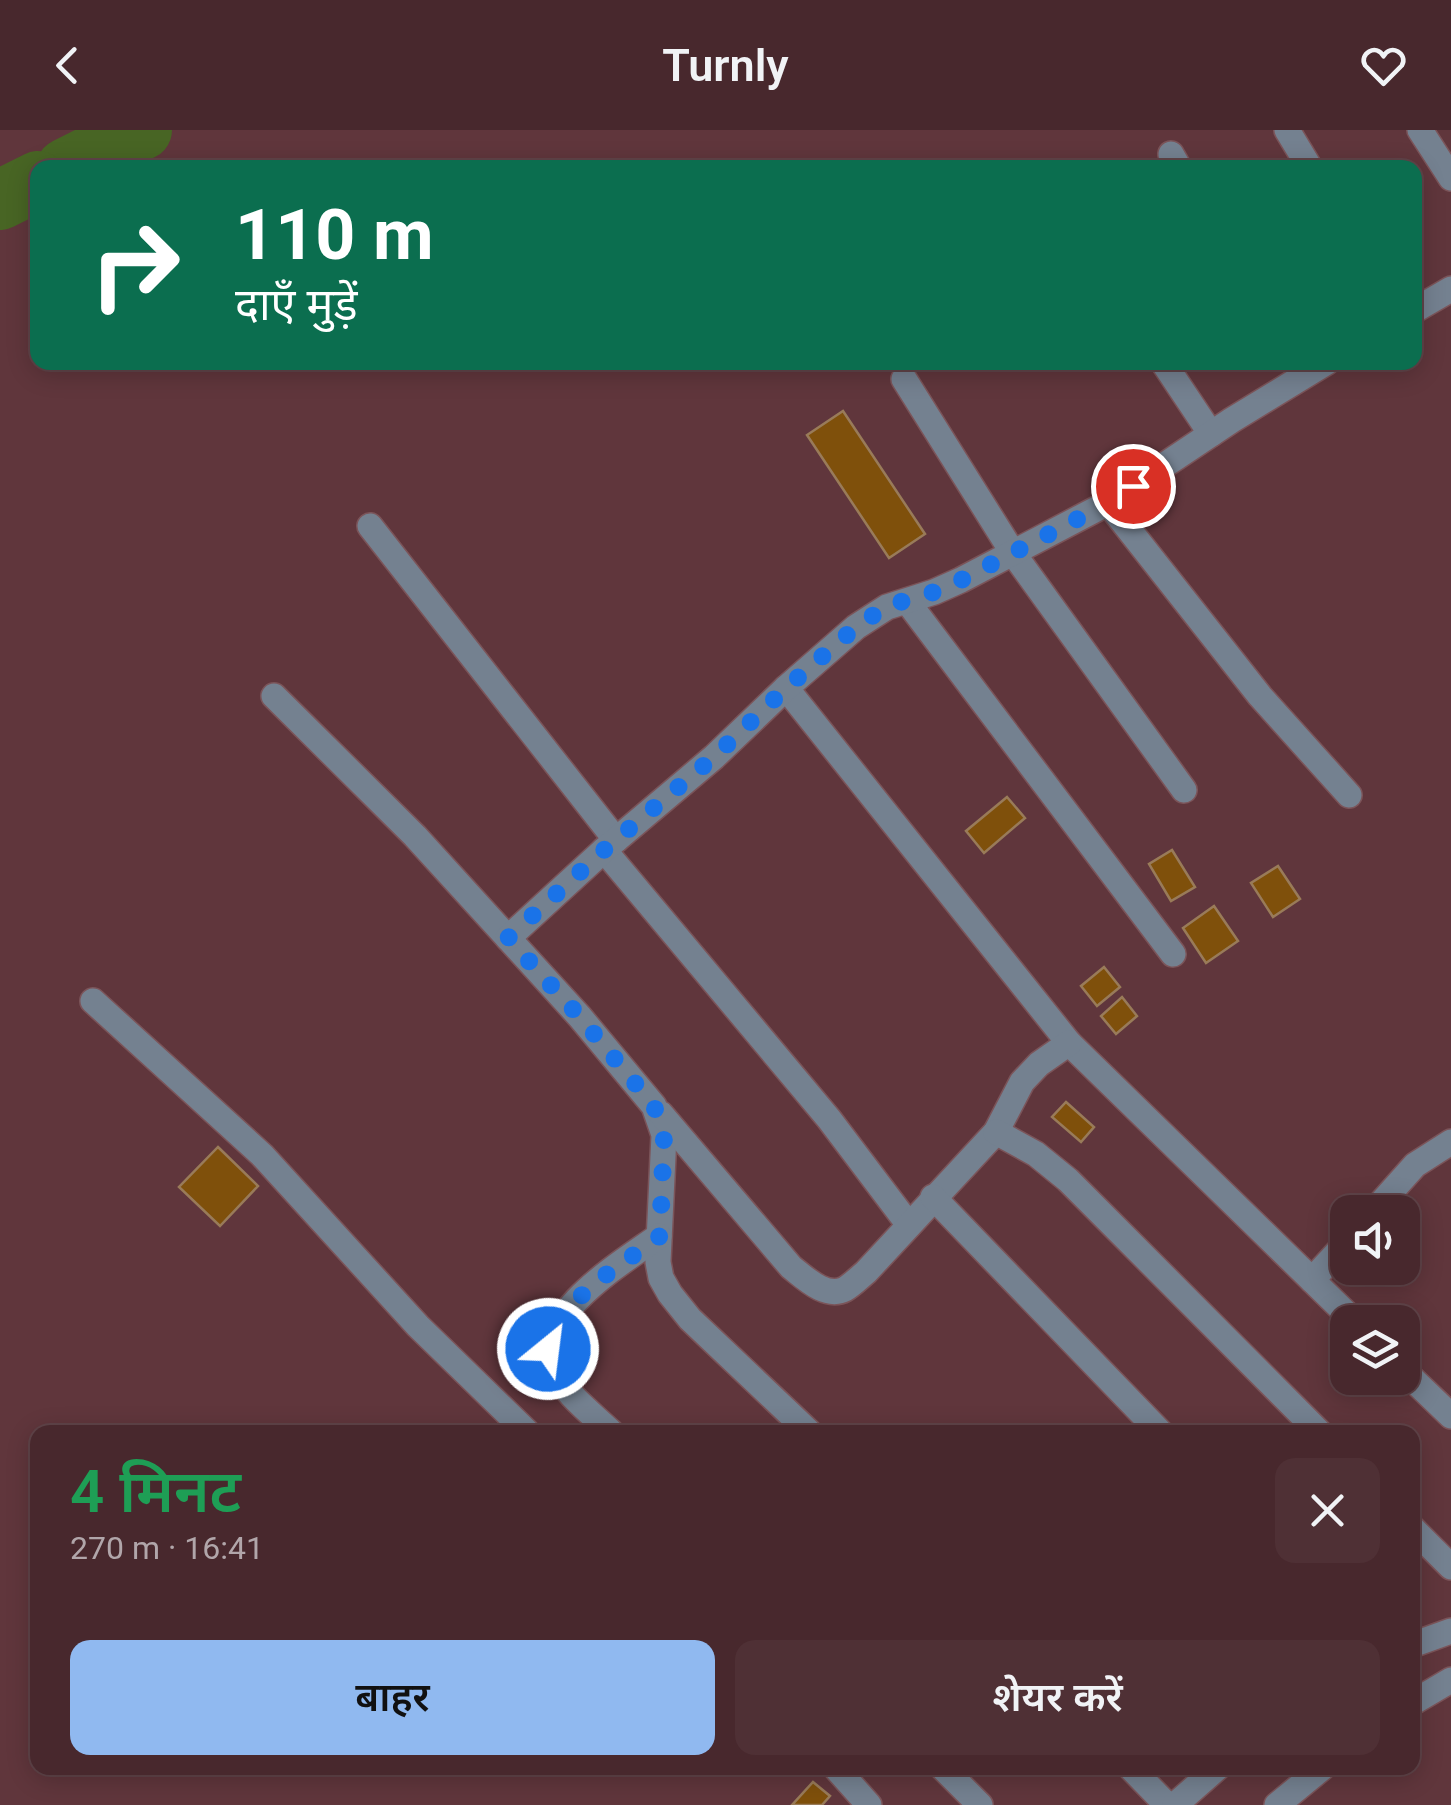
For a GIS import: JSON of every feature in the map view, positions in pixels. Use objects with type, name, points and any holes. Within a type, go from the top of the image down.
[{"type":"street","points":[[1287,130],[1305,160]]},
{"type":"street","points":[[1420,130],[1451,178]]},
{"type":"street","points":[[1422,306],[1451,289]]},
{"type":"street","points":[[1168,370],[1211,434]]},
{"type":"street","points":[[508,938],[856,627],[887,606],[961,580],[1108,503],[1307,370]]},
{"type":"street","points":[[904,380],[1013,554],[1184,790]]},
{"type":"street","points":[[1108,503],[1260,696],[1350,795]]},
{"type":"street","points":[[370,526],[610,845],[909,1224]]},
{"type":"street","points":[[907,601],[1172,954]]},
{"type":"street","points":[[786,688],[1069,1043],[1338,1305]]},
{"type":"street","points":[[274,696],[415,836],[580,1017],[791,1266],[809,1282],[830,1292],[844,1290],[866,1272],[996,1132],[1022,1082],[1069,1043]]},
{"type":"street","points":[[92,1001],[262,1155],[418,1326],[521,1425]]},
{"type":"street","points":[[654,1106],[664,1136],[658,1262],[661,1278],[690,1319],[802,1425]]},
{"type":"street","points":[[996,1132],[1036,1154],[1068,1180],[1311,1425]]},
{"type":"street","points":[[1388,1195],[1415,1165],[1451,1142]]},
{"type":"street","points":[[934,1197],[1153,1425]]},
{"type":"street","points":[[604,1425],[571,1394],[554,1371],[548,1349],[556,1325],[589,1287],[660,1236]]},
{"type":"street","points":[[1312,1280],[1330,1260]]},
{"type":"street","points":[[1420,1386],[1451,1416]]},
{"type":"street","points":[[1420,1536],[1451,1567]]},
{"type":"street","points":[[1420,1642],[1451,1630]]},
{"type":"street","points":[[1420,1698],[1451,1680]]},
{"type":"street","points":[[842,1775],[869,1805]]},
{"type":"street","points":[[950,1775],[980,1805]]},
{"type":"street","points":[[1138,1775],[1167,1805]]},
{"type":"street","points":[[1175,1805],[1208,1775]]},
{"type":"street","points":[[1277,1805],[1313,1775]]},
{"type":"building","points":[[843,411],[925,534],[889,558],[807,435]]},
{"type":"building","points":[[1007,797],[1025,818],[984,853],[966,831]]},
{"type":"building","points":[[1172,850],[1195,887],[1171,901],[1149,864]]},
{"type":"building","points":[[1278,866],[1300,899],[1273,917],[1251,883]]},
{"type":"building","points":[[1214,906],[1238,941],[1206,963],[1183,928]]},
{"type":"building","points":[[1104,967],[1120,987],[1097,1006],[1081,986]]},
{"type":"building","points":[[1122,997],[1137,1016],[1116,1034],[1101,1016]]},
{"type":"building","points":[[1066,1102],[1094,1127],[1081,1142],[1052,1117]]},
{"type":"building","points":[[218,1147],[258,1186],[220,1226],[179,1187]]},
{"type":"building","points":[[813,1782],[830,1796],[822,1805],[792,1805]]},
{"type":"waterway","points":[[82,160],[142,130]]},
{"type":"waterway","points":[[0,200],[30,185]]},
{"type":"route","points":[[548,1349],[556,1325],[589,1287],[660,1236],[664,1136],[654,1106],[508,938],[856,627],[887,606],[961,580],[1133,486]]}]
